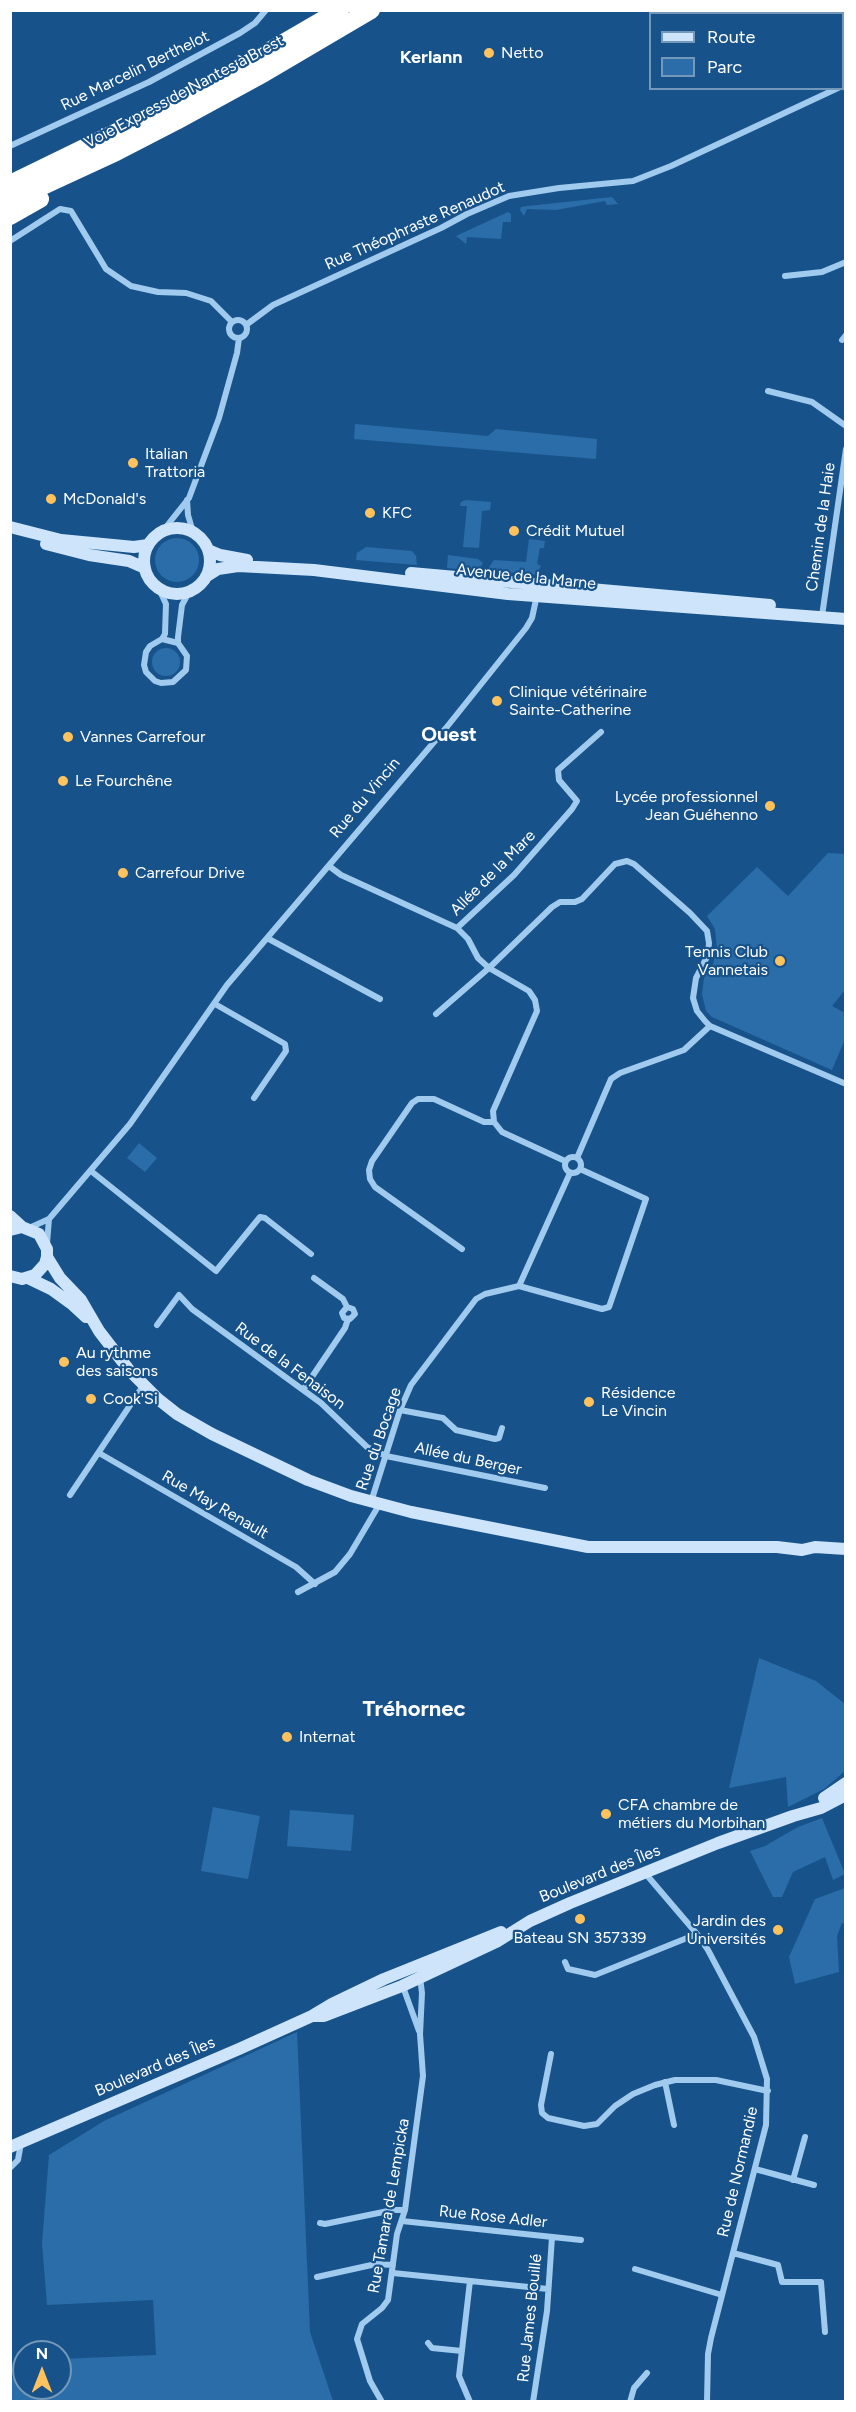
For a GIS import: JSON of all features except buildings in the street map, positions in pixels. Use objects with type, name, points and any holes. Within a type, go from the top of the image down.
[{"type":"highway","name":"Voie Express de Nantes à Brest","points":[[10,184],[91,146],[242,67],[340,10]]},
{"type":"highway","name":"Voie Express de Nantes à Brest","points":[[10,201],[116,152],[264,73],[370,10]]},
{"type":"highway","points":[[10,171],[70,147],[91,146]]},
{"type":"highway","points":[[10,216],[43,196],[107,165],[116,152]]},
{"type":"main road","points":[[10,527],[62,540],[134,547],[148,545]]},
{"type":"main road","points":[[178,528],[193,532],[200,537],[208,550],[210,567],[207,576],[199,586],[189,592],[179,594],[159,589],[145,568],[144,560],[148,545],[162,532],[178,528]]},
{"type":"main road","points":[[10,533],[73,552],[129,561],[145,568]]},
{"type":"main road","name":"Avenue de la Marne","points":[[208,550],[220,555],[247,560],[348,567],[538,591]]},
{"type":"main road","name":"Avenue de la Marne","points":[[207,576],[218,569],[238,566],[314,570],[538,591],[822,613],[846,612]]},
{"type":"main road","name":"Avenue de la Marne","points":[[822,613],[846,619]]},
{"type":"main road","points":[[10,1216],[20,1228],[39,1234],[60,1278],[81,1300],[99,1331]]},
{"type":"main road","points":[[16,1279],[40,1270],[47,1253]]},
{"type":"main road","points":[[16,1279],[51,1289],[73,1305],[99,1331],[143,1386],[177,1414],[212,1434],[308,1480],[375,1504],[588,1547],[777,1547],[802,1542],[815,1547],[843,1548]]},
{"type":"main road","name":"Boulevard des Îles","points":[[793,1816],[846,1783]]},
{"type":"main road","name":"Boulevard des Îles","points":[[16,2145],[312,2016],[332,2004],[416,1966],[522,1926],[645,1873],[793,1816],[820,1808],[846,1795]]},
{"type":"main road","name":"Boulevard des Îles","points":[[312,2016],[324,2016],[402,1986],[498,1941],[522,1926]]},
{"type":"street","name":"Rue Marcelin Berthelot","points":[[10,146],[149,82],[240,33],[255,23],[266,10]]},
{"type":"street","name":"Rue Théophraste Renaudot","points":[[162,532],[187,500],[219,418],[239,338],[246,332],[246,325],[273,305],[509,196],[559,188],[633,181],[671,166],[834,90]]},
{"type":"street","points":[[10,241],[60,209],[71,211],[106,269],[131,286],[158,292],[186,293],[211,301],[232,322]]},
{"type":"street","points":[[785,276],[822,272],[846,262]]},
{"type":"street","points":[[232,322],[241,321],[246,325]]},
{"type":"street","points":[[232,322],[229,327],[230,333],[239,338]]},
{"type":"street","points":[[768,391],[812,402],[846,426]]},
{"type":"street","name":"Chemin de la Haie","points":[[822,613],[846,449]]},
{"type":"street","points":[[187,500],[193,532]]},
{"type":"street","points":[[159,589],[166,604],[165,634],[162,639],[150,646],[144,658],[146,672],[160,683],[173,682],[186,670],[187,656],[178,643],[182,605],[189,592]]},
{"type":"street","name":"Rue du Vincin","points":[[20,1228],[49,1219],[130,1124],[227,985],[504,658],[532,618],[538,591]]},
{"type":"street","points":[[162,639],[178,643]]},
{"type":"street","name":"Allée de la Mare","points":[[329,866],[341,875],[457,928],[514,874],[572,809],[577,801],[559,780],[558,770],[601,732]]},
{"type":"street","points":[[436,1014],[489,968],[552,907],[560,902],[575,902],[582,899],[615,864],[627,861],[634,864],[678,902],[707,931],[710,943],[708,955],[696,978],[693,998],[697,1011],[710,1026],[846,1084]]},
{"type":"street","points":[[457,928],[468,939],[478,958],[489,968],[529,991],[535,1000],[537,1011],[494,1111],[494,1122],[502,1132],[566,1161]]},
{"type":"street","points":[[267,938],[380,999]]},
{"type":"street","points":[[215,1004],[285,1044],[286,1047],[254,1098]]},
{"type":"street","points":[[577,1158],[611,1079],[620,1073],[684,1050],[710,1026]]},
{"type":"street","points":[[462,1249],[375,1187],[370,1179],[369,1170],[378,1152],[412,1103],[418,1099],[434,1099],[484,1122],[494,1122]]},
{"type":"street","points":[[566,1161],[573,1157],[577,1158]]},
{"type":"street","points":[[570,1173],[578,1172],[580,1168],[581,1164],[577,1158]]},
{"type":"street","points":[[566,1161],[566,1170],[570,1173]]},
{"type":"street","name":"Rue du Bocage","points":[[298,1592],[335,1572],[350,1554],[375,1504],[400,1410],[417,1375],[469,1306],[485,1294],[519,1286],[602,1309],[609,1306],[646,1198],[580,1168]]},
{"type":"street","points":[[91,1171],[214,1271],[218,1270],[260,1217],[265,1218],[311,1254]]},
{"type":"street","points":[[519,1286],[570,1173]]},
{"type":"street","points":[[47,1253],[49,1219]]},
{"type":"street","points":[[303,1390],[345,1328],[348,1319],[342,1313],[347,1306],[343,1299],[314,1278]]},
{"type":"street","name":"Rue de la Fenaison","points":[[157,1325],[181,1292],[192,1309],[321,1403],[367,1447],[386,1456]]},
{"type":"street","points":[[70,1495],[143,1386]]},
{"type":"street","points":[[400,1410],[443,1418],[456,1430],[495,1439],[501,1435],[502,1428]]},
{"type":"street","name":"Rue May Renault","points":[[99,1454],[296,1566],[315,1584]]},
{"type":"street","name":"Allée du Berger","points":[[386,1456],[544,1488]]},
{"type":"street","name":"Rue de Normandie","points":[[645,1873],[697,1934],[754,2037],[763,2063],[768,2091],[766,2125],[708,2354],[707,2402]]},
{"type":"street","points":[[566,1962],[568,1969],[595,1975],[697,1934]]},
{"type":"street","name":"Rue Tamara de Lempicka","points":[[382,2402],[370,2381],[357,2339],[359,2330],[366,2319],[387,2303],[397,2234],[405,2210],[423,2076],[420,2034],[422,1993],[416,1966]]},
{"type":"street","points":[[402,1972],[402,1986]]},
{"type":"street","name":"Rue Tamara de Lempicka","points":[[402,1986],[420,2034]]},
{"type":"street","points":[[551,2054],[541,2105],[542,2113],[548,2118],[591,2126],[633,2094],[665,2082],[686,2079],[716,2080],[768,2091]]},
{"type":"street","points":[[665,2082],[674,2125]]},
{"type":"street","points":[[793,2180],[805,2137]]},
{"type":"street","points":[[10,2168],[18,2160],[16,2145]]},
{"type":"street","points":[[755,2169],[814,2185]]},
{"type":"street","points":[[320,2223],[325,2224],[393,2210],[405,2210]]},
{"type":"street","name":"Rue Rose Adler","points":[[402,2221],[582,2240]]},
{"type":"street","name":"Rue James Bouillé","points":[[533,2402],[547,2311],[552,2237]]},
{"type":"street","points":[[733,2253],[778,2265],[782,2283],[821,2282],[825,2332]]},
{"type":"street","points":[[317,2277],[376,2264],[393,2265]]},
{"type":"street","points":[[635,2270],[722,2295]]},
{"type":"street","points":[[393,2273],[548,2289]]},
{"type":"street","points":[[470,2281],[459,2376],[470,2402]]},
{"type":"street","points":[[428,2343],[432,2348],[462,2351]]},
{"type":"street","points":[[630,2402],[634,2388],[647,2373]]},
{"type":"green space","points":[[612,197],[618,204],[607,205],[605,201],[556,210],[527,209],[524,216],[520,210],[521,207],[528,206]]},
{"type":"green space","points":[[508,212],[511,214],[511,222],[503,222],[501,239],[467,237],[466,244],[456,236]]},
{"type":"green space","points":[[355,424],[488,436],[496,429],[597,439],[596,459],[354,439]]},
{"type":"green space","points":[[466,500],[491,502],[490,510],[482,511],[479,548],[463,547],[467,506],[460,506],[461,502]]},
{"type":"green space","points":[[177,538],[192,545],[199,560],[192,575],[177,582],[162,575],[155,560],[162,545]]},
{"type":"green space","points":[[529,539],[545,541],[544,548],[540,548],[537,564],[541,566],[536,575],[489,571],[494,560],[526,562]]},
{"type":"green space","points":[[366,547],[412,551],[416,556],[417,565],[356,560],[357,553]]},
{"type":"green space","points":[[448,555],[478,559],[483,563],[478,571],[447,568]]},
{"type":"green space","points":[[166,648],[176,652],[180,662],[176,672],[166,676],[156,672],[152,662],[156,652]]},
{"type":"green space","name":"Tennis Club Vannetais","points":[[828,853],[846,854],[845,990],[832,1006],[845,1013],[845,1039],[832,1070],[712,1017],[706,1011],[702,994],[704,978],[713,964],[717,949],[715,929],[707,916],[757,867],[788,896]]},
{"type":"green space","points":[[139,1143],[157,1158],[145,1172],[127,1158]]},
{"type":"green space","points":[[759,1658],[816,1681],[845,1704],[845,1771],[824,1789],[788,1807],[786,1777],[729,1788]]},
{"type":"green space","points":[[213,1807],[260,1816],[248,1879],[201,1871]]},
{"type":"green space","points":[[290,1810],[354,1815],[351,1851],[287,1846]]},
{"type":"green space","points":[[822,1818],[845,1874],[833,1880],[825,1857],[793,1872],[782,1897],[773,1897],[750,1851],[765,1846],[798,1827]]},
{"type":"green space","points":[[845,1888],[845,1923],[842,1923],[837,1936],[839,1972],[795,1984],[789,1957],[815,1899]]},
{"type":"green space","points":[[297,2032],[310,2332],[333,2401],[11,2401],[12,2378],[12,2400],[72,2400],[72,2358],[156,2355],[153,2300],[47,2305],[42,2243],[49,2155],[104,2121]]},
{"type":"place","name":"Netto","points":[[489,53]]},
{"type":"place","name":"Italian Trattoria","points":[[133,463]]},
{"type":"place","name":"McDonald's","points":[[51,499]]},
{"type":"place","name":"KFC","points":[[370,513]]},
{"type":"place","name":"Crédit Mutuel","points":[[514,531]]},
{"type":"place","name":"Clinique vétérinaire Sainte-Catherine","points":[[497,701]]},
{"type":"place","name":"Vannes Carrefour","points":[[68,737]]},
{"type":"place","name":"Le Fourchêne","points":[[63,781]]},
{"type":"place","name":"Lycée professionnel Jean Guéhenno","points":[[770,806]]},
{"type":"place","name":"Carrefour Drive","points":[[123,873]]},
{"type":"place","name":"Tennis Club Vannetais","points":[[780,961]]},
{"type":"place","name":"Au rythme des saisons","points":[[64,1362]]},
{"type":"place","name":"Cook'Si","points":[[91,1399]]},
{"type":"place","name":"Résidence Le Vincin","points":[[589,1402]]},
{"type":"place","name":"Internat","points":[[287,1737]]},
{"type":"place","name":"CFA chambre de métiers du Morbihan","points":[[606,1814]]},
{"type":"place","name":"Bateau SN 357339","points":[[580,1919]]},
{"type":"place","name":"Jardin des Universités","points":[[778,1930]]},
{"type":"district","name":"Kerlann","points":[[431,58]]},
{"type":"district","name":"Ouest","points":[[449,735]]},
{"type":"district","name":"Tréhornec","points":[[414,1710]]}]
